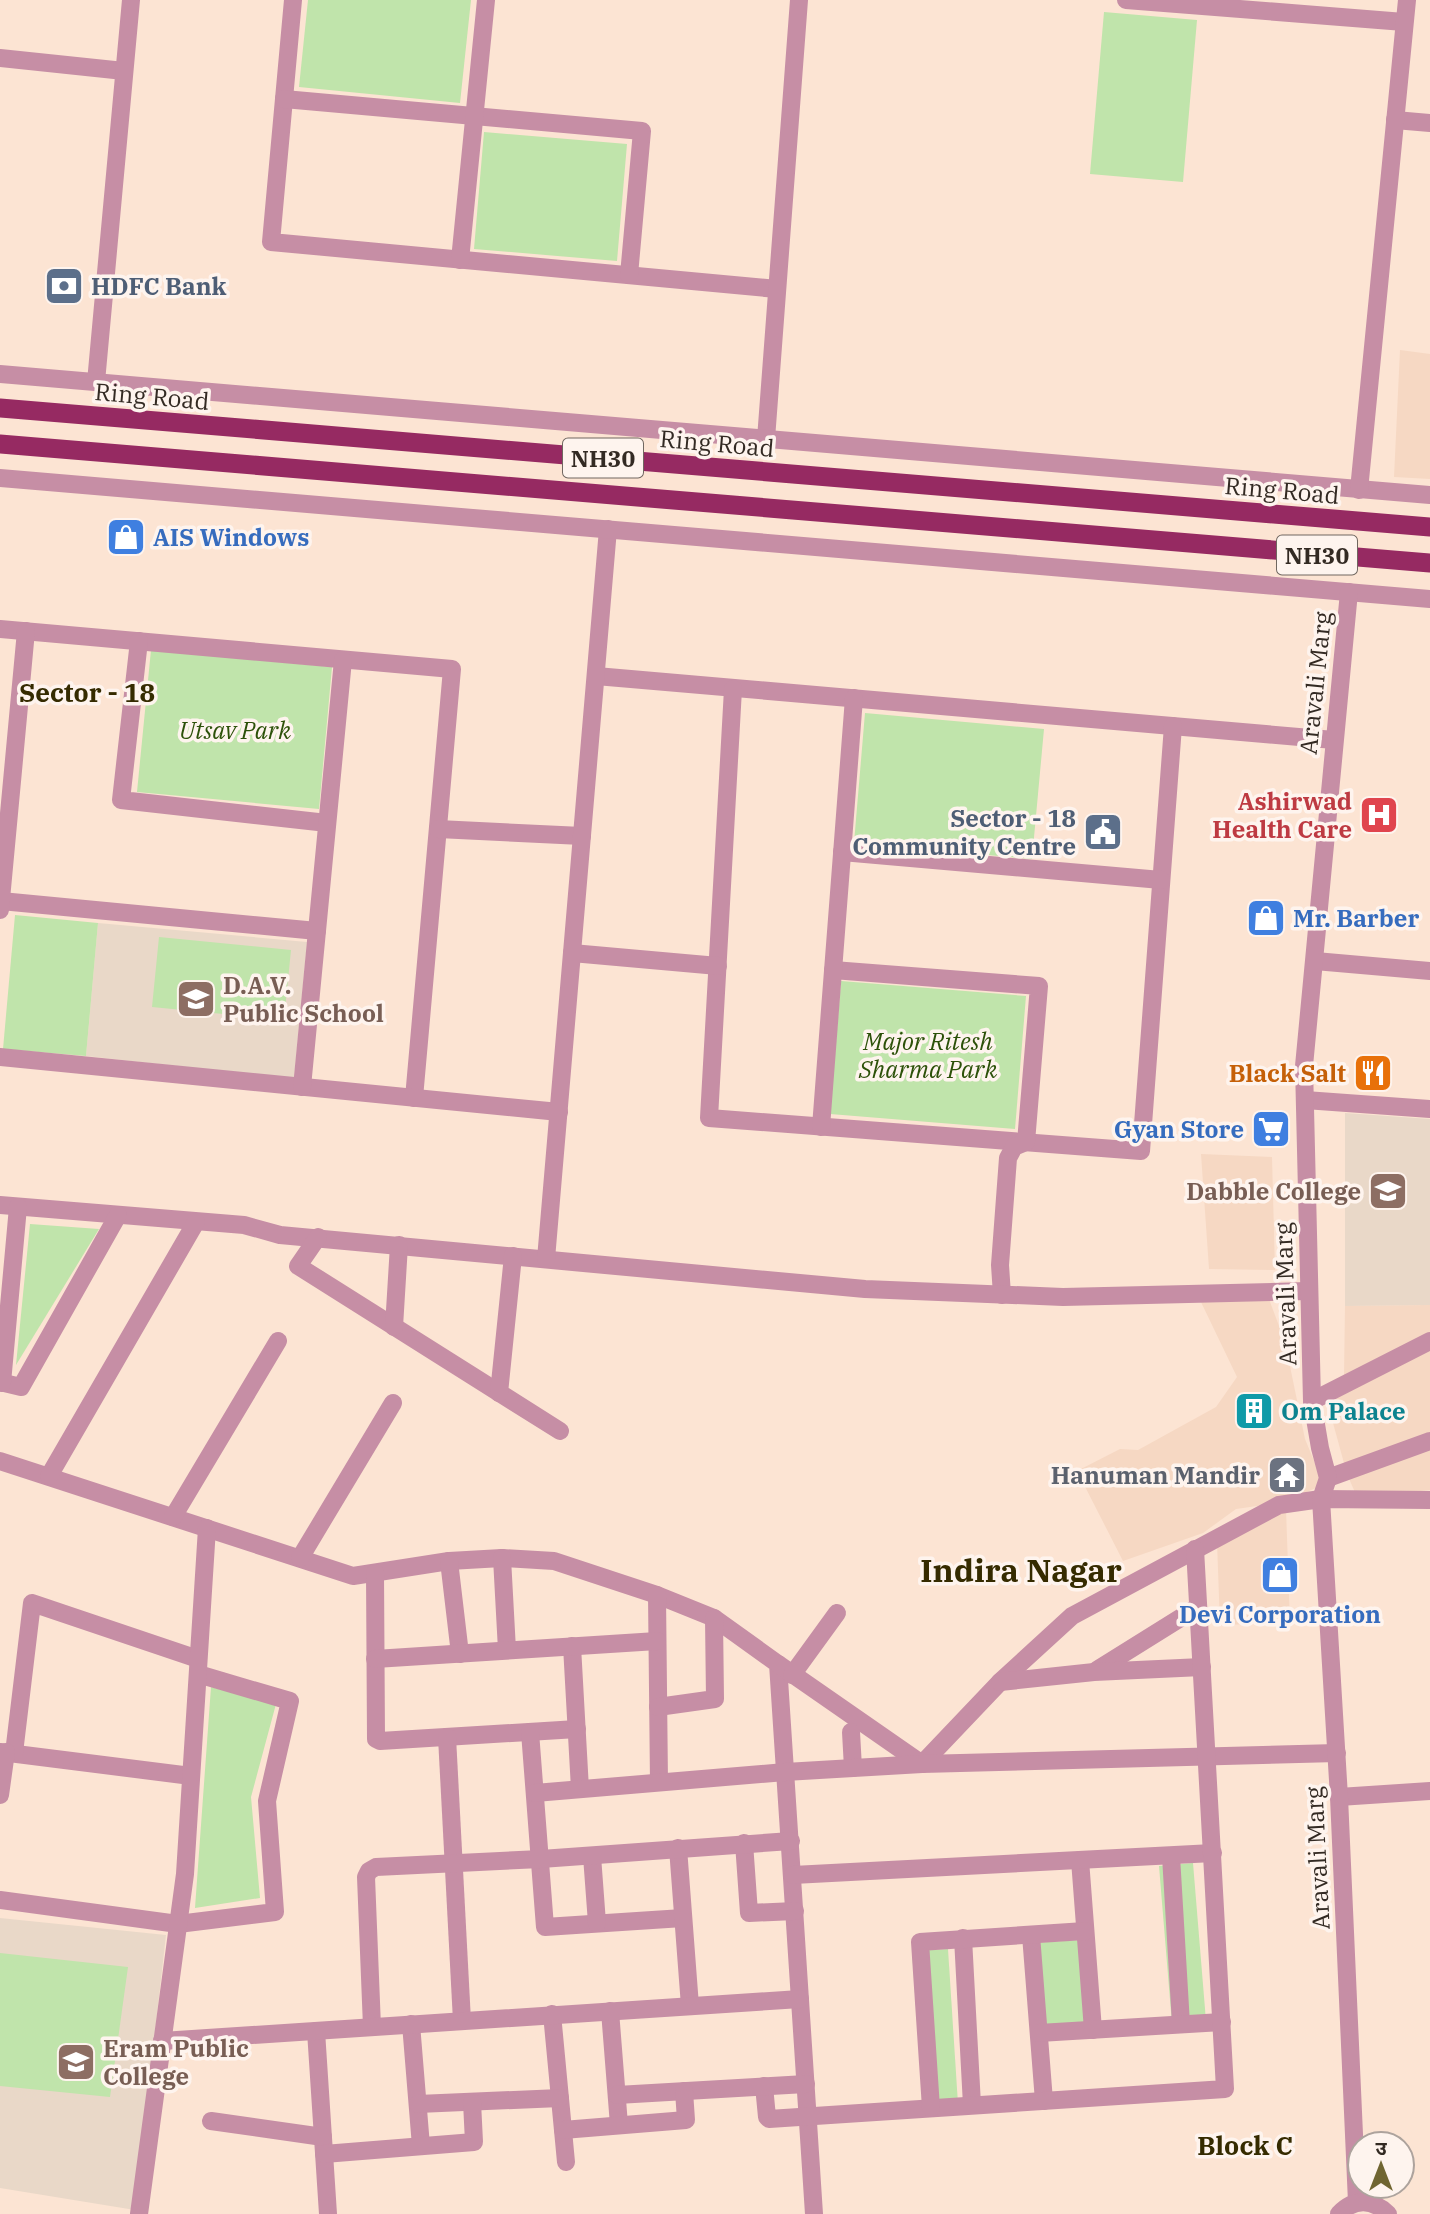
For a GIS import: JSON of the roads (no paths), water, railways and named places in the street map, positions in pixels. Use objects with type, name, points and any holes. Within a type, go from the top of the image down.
[{"type":"highway","name":"Ring Road","points":[[0,408],[1430,527]]},
{"type":"highway","name":"NH30","points":[[0,444],[1430,563]]},
{"type":"street","points":[[96,382],[131,0]]},
{"type":"street","points":[[293,0],[271,242],[777,289]]},
{"type":"street","points":[[460,260],[486,0]]},
{"type":"street","points":[[766,439],[799,0]]},
{"type":"street","points":[[1126,0],[1405,22]]},
{"type":"street","points":[[1359,490],[1407,0]]},
{"type":"street","points":[[0,58],[124,71]]},
{"type":"street","points":[[284,99],[642,131],[629,275]]},
{"type":"street","points":[[1395,120],[1430,122]]},
{"type":"street","points":[[0,374],[1430,495]]},
{"type":"street","points":[[0,478],[1430,599]]},
{"type":"street","points":[[546,1259],[608,529]]},
{"type":"street","name":"Aravali Marg","points":[[1349,592],[1304,1066],[1312,1401],[1328,1478],[1321,1499],[1337,1753],[1357,2202]]},
{"type":"street","points":[[0,629],[452,669],[414,1098]]},
{"type":"street","points":[[0,910],[26,631]]},
{"type":"street","points":[[139,641],[121,800],[327,823]]},
{"type":"street","points":[[302,1087],[343,660]]},
{"type":"street","points":[[596,676],[1334,740]]},
{"type":"street","points":[[733,689],[709,1118],[1141,1151],[1173,726]]},
{"type":"street","points":[[821,1127],[854,698]]},
{"type":"street","points":[[438,829],[582,836]]},
{"type":"street","points":[[842,852],[1161,880]]},
{"type":"street","points":[[1,901],[317,931]]},
{"type":"street","points":[[572,953],[718,966]]},
{"type":"street","points":[[1315,961],[1430,971]]},
{"type":"street","points":[[833,970],[1039,986],[1026,1142]]},
{"type":"street","points":[[0,1057],[559,1112]]},
{"type":"street","points":[[1305,1100],[1430,1109]]},
{"type":"street","points":[[1002,1295],[1000,1265],[1008,1158],[1014,1147],[1026,1142]]},
{"type":"street","points":[[0,1205],[244,1225],[280,1235],[865,1289],[1063,1297],[1308,1291]]},
{"type":"street","points":[[18,1207],[1,1383],[21,1387],[118,1215]]},
{"type":"street","points":[[49,1476],[195,1222]]},
{"type":"street","points":[[318,1237],[298,1266],[560,1431]]},
{"type":"street","points":[[394,1327],[399,1245]]},
{"type":"street","points":[[499,1393],[513,1256]]},
{"type":"street","points":[[173,1517],[278,1341]]},
{"type":"street","points":[[1312,1401],[1430,1341]]},
{"type":"street","points":[[300,1558],[393,1403]]},
{"type":"street","points":[[1328,1478],[1430,1441]]},
{"type":"street","points":[[0,1461],[353,1576],[449,1560],[502,1558],[554,1561],[657,1595],[714,1618],[922,1764]]},
{"type":"street","points":[[922,1764],[1000,1682],[1072,1616],[1279,1505],[1321,1499],[1430,1500]]},
{"type":"street","points":[[139,2214],[185,1874],[207,1528]]},
{"type":"street","points":[[764,2087],[768,2118],[1225,2089],[1195,1549]]},
{"type":"street","points":[[502,1558],[507,1650]]},
{"type":"street","points":[[449,1560],[460,1654]]},
{"type":"street","points":[[375,1573],[376,1740],[577,1729]]},
{"type":"street","points":[[657,1595],[659,1782]]},
{"type":"street","points":[[0,1795],[32,1603],[290,1701],[267,1801],[275,1912],[178,1924],[0,1900]]},
{"type":"street","points":[[1094,1672],[1198,1607]]},
{"type":"street","points":[[814,2214],[785,1772],[785,1669],[837,1613]]},
{"type":"street","points":[[658,1707],[715,1699],[714,1618]]},
{"type":"street","points":[[375,1659],[657,1641]]},
{"type":"street","points":[[572,1646],[580,1789]]},
{"type":"street","points":[[1000,1682],[1094,1672],[1202,1667]]},
{"type":"street","points":[[530,1732],[545,1927],[683,1918]]},
{"type":"street","points":[[851,1732],[853,1768]]},
{"type":"street","points":[[447,1737],[462,2021]]},
{"type":"street","points":[[7,1752],[191,1776]]},
{"type":"street","points":[[535,1793],[785,1772],[922,1764],[1337,1753]]},
{"type":"street","points":[[1339,1797],[1430,1791]]},
{"type":"street","points":[[372,2028],[366,1877],[369,1871],[376,1867],[454,1865],[791,1840]]},
{"type":"street","points":[[744,1843],[749,1913],[795,1911]]},
{"type":"street","points":[[678,1848],[690,2006]]},
{"type":"street","points":[[793,1875],[1213,1853]]},
{"type":"street","points":[[592,1856],[597,1923]]},
{"type":"street","points":[[1171,1856],[1181,2024]]},
{"type":"street","points":[[1080,1860],[1093,2030]]},
{"type":"street","points":[[931,2108],[920,1942],[1085,1931]]},
{"type":"street","points":[[1031,1935],[1044,2101]]},
{"type":"street","points":[[963,1938],[972,2105]]},
{"type":"street","points":[[162,2041],[800,1999]]},
{"type":"street","points":[[610,2011],[619,2125]]},
{"type":"street","points":[[552,2014],[566,2162]]},
{"type":"street","points":[[1039,2033],[1222,2022]]},
{"type":"street","points":[[411,2024],[421,2146]]},
{"type":"street","points":[[316,2031],[328,2214]]},
{"type":"street","points":[[617,2095],[806,2084]]},
{"type":"street","points":[[563,2130],[686,2120],[684,2091]]},
{"type":"street","points":[[418,2104],[560,2098]]},
{"type":"street","points":[[211,2121],[323,2146],[421,2146],[474,2142],[472,2102]]},
{"type":"street","points":[[1339,2214],[1345,2207],[1357,2202],[1380,2206],[1388,2214]]},
{"type":"place","name":"HDFC Bank","points":[[64,286]]},
{"type":"place","name":"AIS Windows","points":[[126,537]]},
{"type":"place","name":"Ashirwad Health Care","points":[[1379,815]]},
{"type":"place","name":"Sector - 18 Community Centre","points":[[1103,832]]},
{"type":"place","name":"Mr. Barber","points":[[1266,918]]},
{"type":"place","name":"D.A.V. Public School","points":[[196,999]]},
{"type":"place","name":"Black Salt","points":[[1373,1073]]},
{"type":"place","name":"Gyan Store","points":[[1271,1129]]},
{"type":"place","name":"Dabble College","points":[[1388,1191]]},
{"type":"place","name":"Om Palace","points":[[1254,1411]]},
{"type":"place","name":"Hanuman Mandir","points":[[1287,1475]]},
{"type":"place","name":"Devi Corporation","points":[[1280,1575]]},
{"type":"place","name":"Eram Public College","points":[[76,2062]]},
{"type":"district","name":"Sector - 18","points":[[87,692]]},
{"type":"district","name":"Indira Nagar","points":[[1021,1570]]},
{"type":"district","name":"Block C","points":[[1245,2145]]},
{"type":"park label","name":"Utsav Park","points":[[235,730]]},
{"type":"park label","name":"Major Ritesh Sharma Park","points":[[928,1055]]}]
